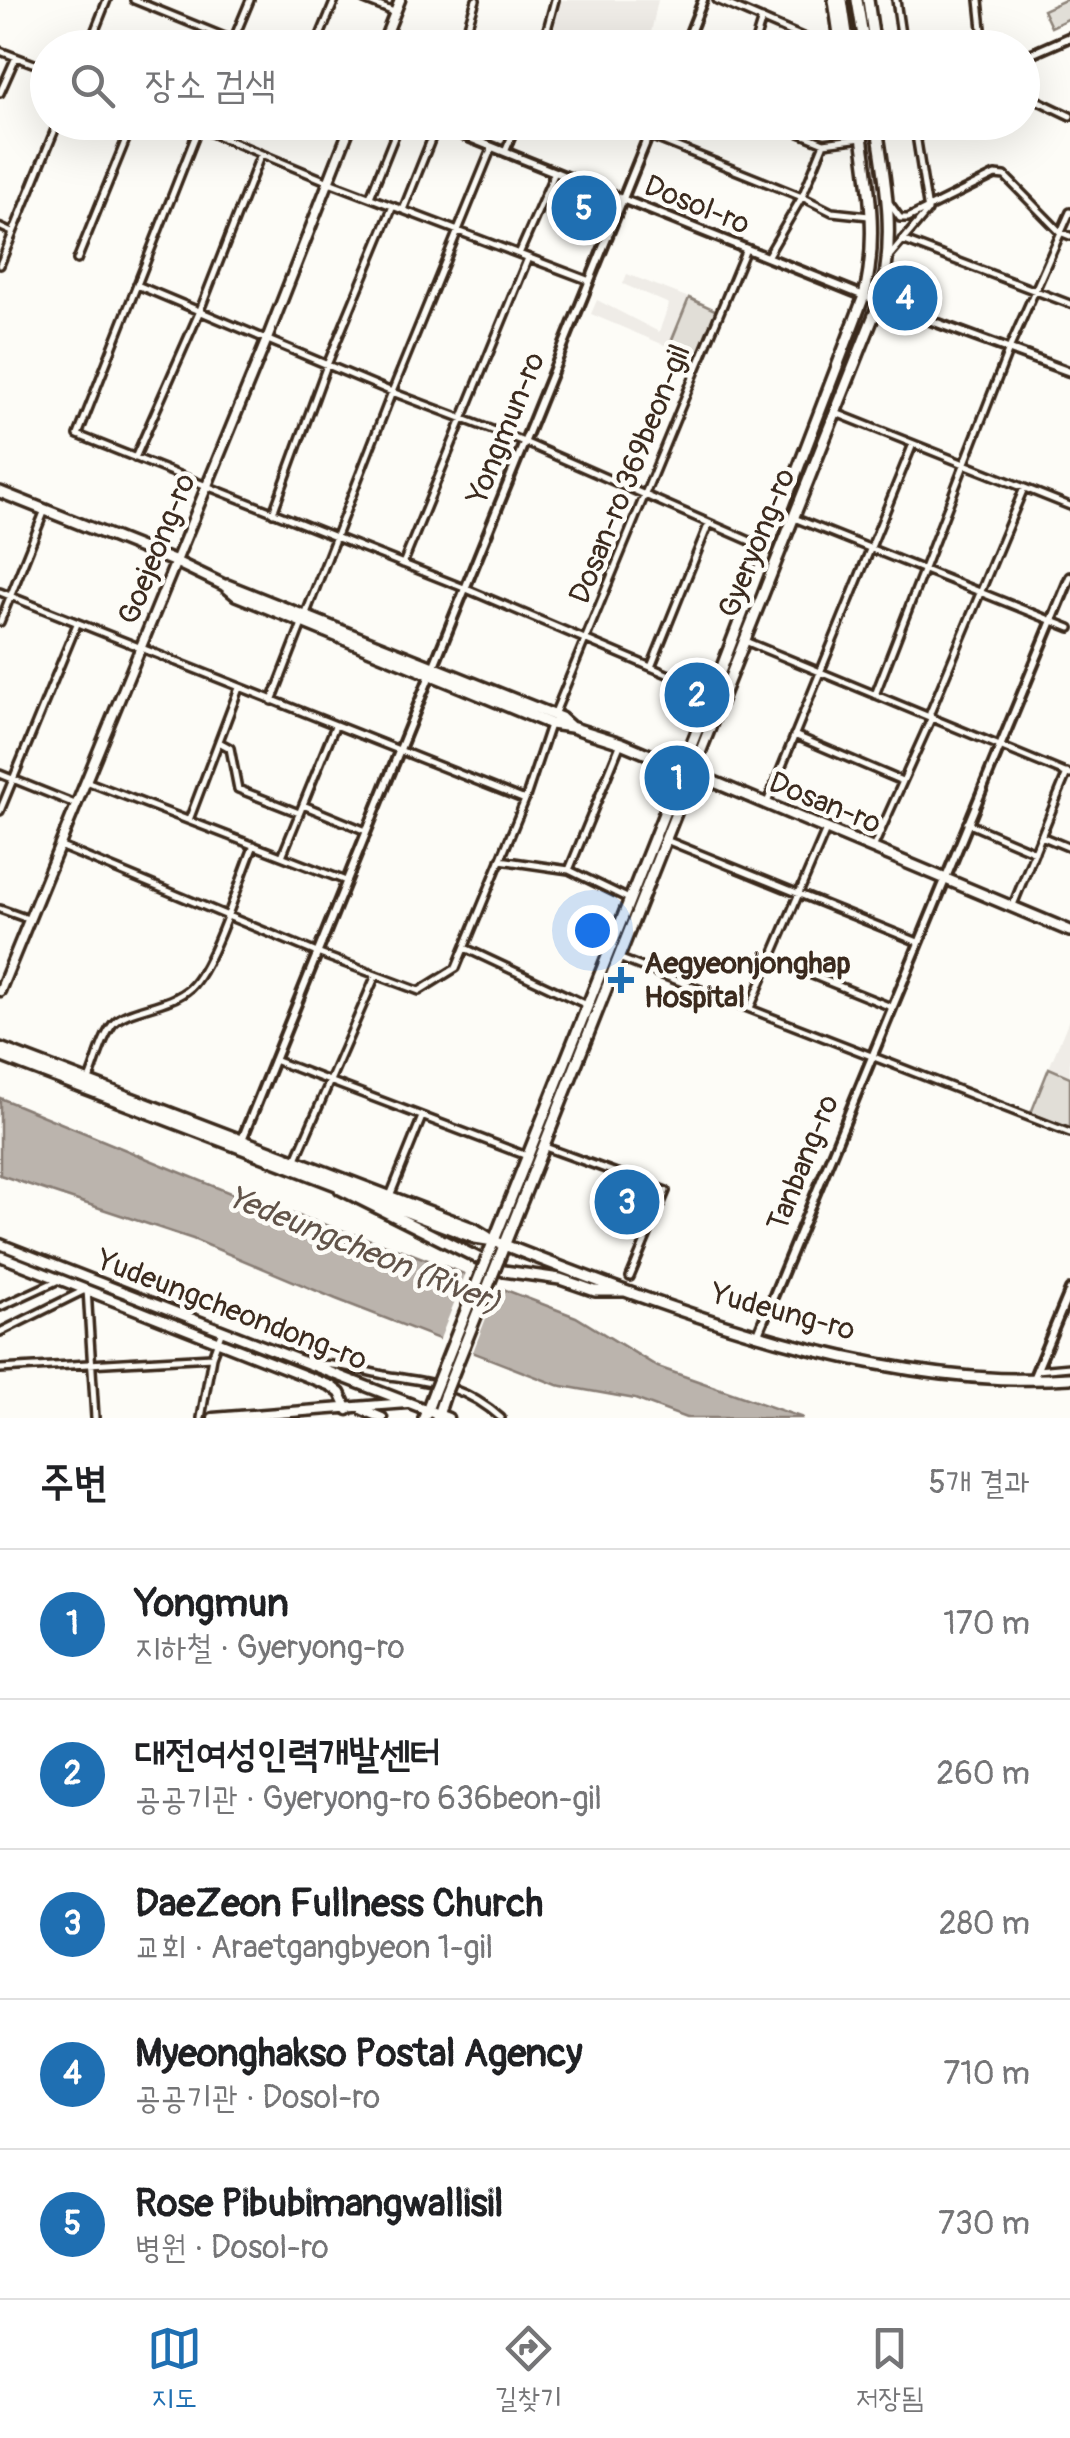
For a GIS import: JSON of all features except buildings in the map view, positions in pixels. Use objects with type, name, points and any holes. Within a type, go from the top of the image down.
[{"type":"main road","points":[[388,30],[400,0]]},
{"type":"main road","points":[[834,0],[838,30]]},
{"type":"main road","points":[[842,0],[846,30]]},
{"type":"main road","points":[[858,0],[862,30]]},
{"type":"main road","points":[[868,0],[872,30]]},
{"type":"main road","name":"Goejeong-ro","points":[[0,991],[345,140]]},
{"type":"main road","name":"Gyeryong-ro","points":[[500,1244],[527,1156],[712,693],[864,296],[870,276],[872,216],[862,140]]},
{"type":"main road","name":"Gyeryong-ro","points":[[426,1414],[440,1392],[492,1260],[544,1147],[880,300],[888,259],[889,203],[879,140]]},
{"type":"main road","name":"Dosan-ro","points":[[0,492],[176,562],[236,595],[620,743],[1070,931]]},
{"type":"main road","name":"Yudeung-ro","points":[[0,1048],[475,1238],[756,1337],[974,1378],[1070,1378]]},
{"type":"main road","name":"Yudeung-ro","points":[[0,1056],[390,1196],[476,1229],[500,1244]]},
{"type":"main road","points":[[330,1182],[349,1196],[504,1271],[560,1279],[595,1291],[629,1290]]},
{"type":"main road","name":"Yudeungcheondong-ro","points":[[0,1244],[441,1417]]},
{"type":"main road","name":"Yudeungcheondong-ro","points":[[0,1256],[330,1386],[340,1392],[348,1410]]},
{"type":"main road","name":"Gyeryong-ro","points":[[440,1392],[441,1417]]},
{"type":"main road","points":[[214,1418],[413,1404],[409,1418]]},
{"type":"main road","points":[[359,1409],[382,1418]]},
{"type":"street","points":[[95,30],[107,0]]},
{"type":"street","points":[[134,0],[208,30]]},
{"type":"street","points":[[237,30],[250,0]]},
{"type":"street","points":[[323,30],[336,0]]},
{"type":"street","points":[[364,0],[395,12]]},
{"type":"street","points":[[467,30],[476,0]]},
{"type":"street","points":[[546,30],[553,0]]},
{"type":"street","points":[[691,30],[703,0]]},
{"type":"street","points":[[717,0],[787,30]]},
{"type":"street","points":[[896,0],[900,30]]},
{"type":"street","points":[[979,0],[982,30]]},
{"type":"street","points":[[759,30],[762,19]]},
{"type":"street","points":[[1040,50],[1070,37]]},
{"type":"street","points":[[0,51],[30,62]]},
{"type":"street","points":[[0,94],[16,57]]},
{"type":"street","points":[[1040,102],[1070,116]]},
{"type":"street","points":[[0,266],[51,140]]},
{"type":"street","points":[[78,260],[126,140]]},
{"type":"street","points":[[194,140],[78,435],[464,588],[712,693]]},
{"type":"street","points":[[232,140],[329,182],[590,281]]},
{"type":"street","points":[[370,197],[393,140]]},
{"type":"street","name":"Dosol-ro","points":[[403,210],[427,140]]},
{"type":"street","name":"Dosol-ro","points":[[474,140],[864,296],[1070,372]]},
{"type":"street","points":[[505,153],[510,140]]},
{"type":"street","name":"Yongmun-ro","points":[[240,1144],[646,140]]},
{"type":"street","points":[[658,140],[832,212],[872,216]]},
{"type":"street","points":[[819,140],[829,140]]},
{"type":"street","points":[[917,140],[928,211]]},
{"type":"street","name":"Dosol-ro","points":[[767,257],[802,197],[824,142]]},
{"type":"street","points":[[272,701],[492,147]]},
{"type":"street","points":[[135,458],[261,154]]},
{"type":"street","points":[[520,254],[555,172]]},
{"type":"street","points":[[889,203],[904,219],[928,211],[995,175],[1004,176],[1060,232],[1070,236]]},
{"type":"street","points":[[272,513],[326,365],[393,206]]},
{"type":"street","points":[[888,259],[928,211]]},
{"type":"street","points":[[875,695],[1008,349],[1070,212]]},
{"type":"street","points":[[0,227],[13,232]]},
{"type":"street","points":[[902,240],[1070,304]]},
{"type":"street","name":"Dosan-ro 369beon-gil","points":[[376,975],[420,991],[456,968],[525,800],[552,719],[746,249]]},
{"type":"street","points":[[403,564],[528,258]]},
{"type":"street","points":[[137,285],[392,392],[524,442],[768,550]]},
{"type":"street","points":[[836,413],[1070,506]]},
{"type":"street","points":[[766,806],[913,444]]},
{"type":"street","points":[[872,850],[932,719],[930,714],[1024,488]]},
{"type":"street","points":[[0,622],[45,510]]},
{"type":"street","points":[[794,518],[1070,628]]},
{"type":"street","points":[[651,667],[709,523]]},
{"type":"street","name":"Tanbang-ro","points":[[756,1337],[1070,577]]},
{"type":"street","points":[[0,592],[525,800]]},
{"type":"street","points":[[0,810],[77,623]]},
{"type":"street","points":[[745,642],[1068,774],[1012,907]]},
{"type":"street","points":[[189,820],[239,688]]},
{"type":"street","points":[[282,856],[335,726]]},
{"type":"street","points":[[794,735],[903,782]]},
{"type":"street","points":[[218,742],[230,748],[238,789],[300,813]]},
{"type":"street","points":[[570,870],[620,743]]},
{"type":"street","points":[[0,774],[75,804]]},
{"type":"street","points":[[86,780],[346,881]]},
{"type":"street","points":[[303,805],[366,831]]},
{"type":"street","points":[[967,823],[1035,852]]},
{"type":"street","points":[[750,1008],[826,830]]},
{"type":"street","points":[[1041,836],[1070,848]]},
{"type":"street","points":[[666,840],[918,942]]},
{"type":"street","points":[[88,1082],[112,1025],[125,1014],[170,1001],[204,972],[254,845]]},
{"type":"street","points":[[59,846],[376,975],[295,1162]]},
{"type":"street","points":[[500,860],[570,870],[629,898]]},
{"type":"street","points":[[0,908],[28,919]]},
{"type":"street","points":[[464,948],[587,1005]]},
{"type":"street","points":[[619,958],[1070,1133]]},
{"type":"street","points":[[772,959],[891,1007]]},
{"type":"street","points":[[274,1060],[527,1156]]},
{"type":"street","points":[[390,1196],[422,1117]]},
{"type":"street","points":[[544,1147],[666,1190],[630,1277]]},
{"type":"street","points":[[0,1307],[62,1278]]},
{"type":"street","points":[[0,1332],[87,1289],[95,1418]]},
{"type":"street","points":[[1034,1375],[1070,1290]]},
{"type":"street","points":[[201,1418],[212,1356],[222,1330]]},
{"type":"street","points":[[0,1370],[212,1356]]},
{"type":"street","points":[[311,1364],[338,1364],[423,1379],[468,1394],[502,1418]]},
{"type":"street","points":[[1034,1375],[1070,1366]]},
{"type":"shaded area","points":[[560,0],[658,0],[652,30],[554,30]]},
{"type":"shaded area","points":[[1070,0],[1070,18],[1051,27],[1043,10]]},
{"type":"shaded area","points":[[627,274],[689,298],[669,347],[591,314],[597,300],[659,332],[669,304],[623,284]]},
{"type":"shaded area","points":[[689,298],[715,310],[718,318],[703,355],[697,359],[669,347]]},
{"type":"shaded area","points":[[1070,1017],[1070,1077],[1049,1068]]},
{"type":"shaded area","points":[[1049,1068],[1070,1077],[1070,1129],[1031,1113]]},
{"type":"water","name":"Yedeungcheon (River)","points":[[0,1098],[235,1195],[407,1252],[576,1317],[658,1367],[803,1418],[686,1418],[635,1399],[557,1385],[193,1239],[0,1175]]},
{"type":"pier","points":[[467,1270],[500,1282],[471,1357],[438,1344]]},
{"type":"place","name":"Rose Pibubimangwallisil","points":[[584,208]]},
{"type":"place","name":"Myeonghakso Postal Agency","points":[[905,298]]},
{"type":"place","name":"대전여성인력개발센터","points":[[697,695]]},
{"type":"place","name":"Yongmun","points":[[677,778]]},
{"type":"place","name":"Aegyeonjonghap Hospital","points":[[621,980]]},
{"type":"place","name":"DaeZeon Fullness Church","points":[[627,1202]]}]
